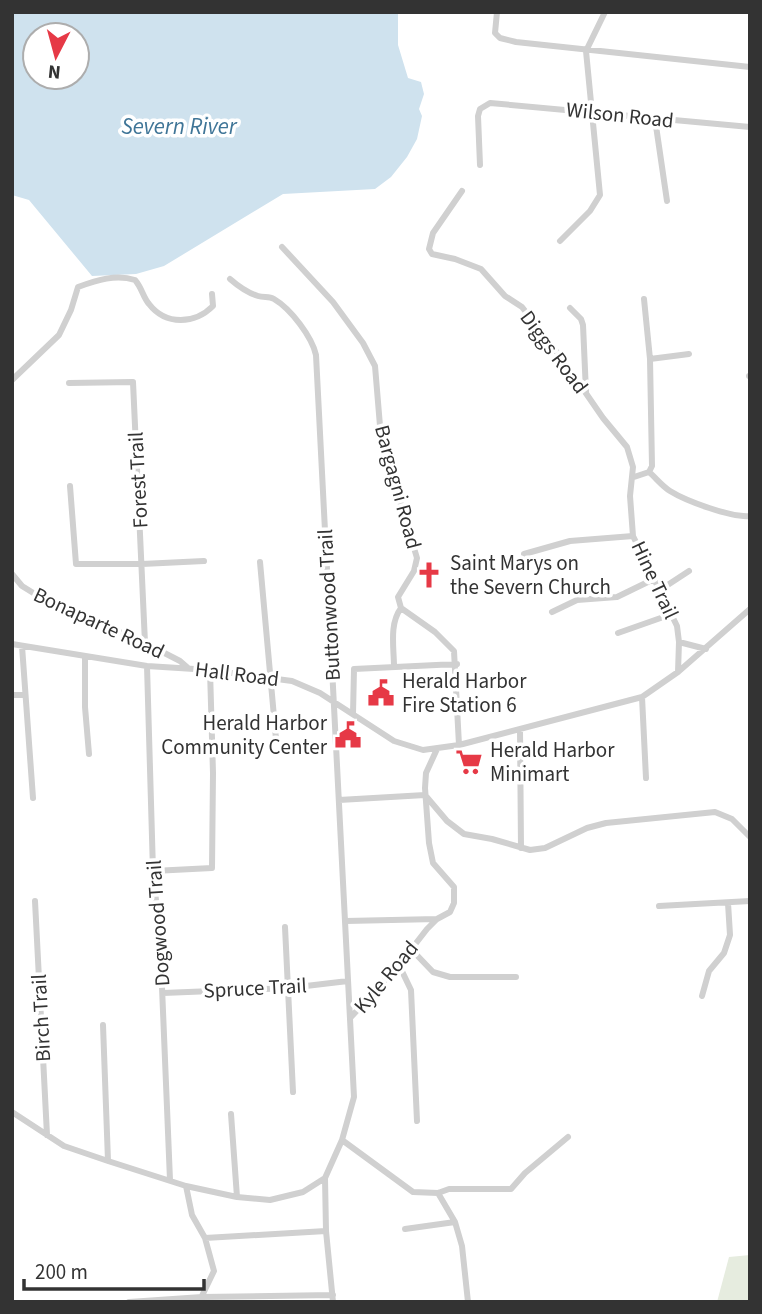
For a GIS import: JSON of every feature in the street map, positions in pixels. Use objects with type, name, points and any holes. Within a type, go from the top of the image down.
[{"type":"street","points":[[497,12],[495,33],[500,38],[586,51],[750,67]]},
{"type":"street","points":[[560,241],[590,211],[600,195],[586,51],[605,12]]},
{"type":"street","name":"Wilson Road","points":[[481,165],[478,116],[480,109],[490,103],[750,127]]},
{"type":"street","points":[[655,119],[667,201]]},
{"type":"street","name":"Diggs Road","points":[[462,191],[433,233],[429,246],[432,254],[481,269],[505,296],[527,313],[627,447],[631,454],[634,477]]},
{"type":"street","name":"Bargagni Road","points":[[282,247],[333,302],[363,343],[375,366],[381,438],[417,558],[414,572],[397,600],[401,608],[394,620],[394,667]]},
{"type":"street","points":[[12,380],[59,335],[78,287],[109,278],[135,280],[150,306],[163,316],[191,321],[212,306],[212,294]]},
{"type":"street","name":"Buttonwood Trail","points":[[230,279],[240,288],[258,296],[273,298],[289,311],[314,347],[351,1017]]},
{"type":"street","points":[[634,477],[649,472],[652,466],[650,359],[644,299]]},
{"type":"street","points":[[569,308],[583,325],[586,393]]},
{"type":"street","points":[[650,359],[689,354]]},
{"type":"street","name":"Forest Trail","points":[[69,383],[133,382],[145,643]]},
{"type":"street","points":[[649,472],[669,491],[689,500],[741,516],[750,516]]},
{"type":"street","name":"Hine Trail","points":[[634,477],[630,496],[632,536],[672,614],[679,642],[678,672]]},
{"type":"street","points":[[70,486],[76,564],[204,561]]},
{"type":"street","points":[[524,554],[570,541],[632,536]]},
{"type":"street","points":[[260,562],[276,739]]},
{"type":"street","points":[[660,590],[689,571]]},
{"type":"street","name":"Bonaparte Road","points":[[12,574],[22,586],[43,599],[145,643],[188,668]]},
{"type":"street","points":[[552,612],[583,599],[617,597],[654,579]]},
{"type":"street","points":[[401,608],[454,651],[457,664],[459,744]]},
{"type":"street","points":[[750,609],[678,672],[642,697],[441,749],[426,773],[425,795],[447,821],[464,834],[530,850],[545,848],[587,828],[606,823],[715,812],[732,819],[750,837]]},
{"type":"street","points":[[618,633],[672,614]]},
{"type":"street","name":"Hine Trail","points":[[679,642],[706,649]]},
{"type":"street","name":"Hall Road","points":[[12,645],[147,666],[210,670],[305,685],[402,745],[423,750],[441,749]]},
{"type":"street","points":[[22,646],[33,798]]},
{"type":"street","points":[[85,657],[89,754]]},
{"type":"street","points":[[353,714],[354,669],[457,664]]},
{"type":"street","name":"Dogwood Trail","points":[[147,666],[153,872],[163,993],[170,1180]]},
{"type":"street","points":[[153,872],[212,868],[210,670]]},
{"type":"street","points":[[12,695],[24,695]]},
{"type":"street","points":[[642,697],[646,778]]},
{"type":"street","points":[[520,729],[521,848]]},
{"type":"street","points":[[339,800],[425,795]]},
{"type":"street","name":"Kyle Road","points":[[325,1178],[342,1140],[354,1097],[351,1017],[437,919],[450,912],[454,903],[454,887],[433,863],[425,795]]},
{"type":"street","name":"Birch Trail","points":[[35,901],[47,1135]]},
{"type":"street","points":[[659,906],[750,901]]},
{"type":"street","points":[[702,996],[709,971],[724,953],[730,935],[728,903]]},
{"type":"street","points":[[346,921],[437,919]]},
{"type":"street","points":[[285,927],[293,1092]]},
{"type":"street","points":[[411,949],[433,972],[450,977],[516,977]]},
{"type":"street","points":[[399,965],[411,990],[417,1121]]},
{"type":"street","name":"Spruce Trail","points":[[163,993],[289,988],[348,981]]},
{"type":"street","points":[[103,1025],[108,1161]]},
{"type":"street","points":[[12,1112],[64,1146],[186,1185],[237,1197],[270,1200],[303,1192],[325,1178]]},
{"type":"street","points":[[231,1114],[237,1197]]},
{"type":"street","points":[[342,1140],[413,1192],[438,1193],[449,1189],[511,1189],[525,1173],[568,1137]]},
{"type":"street","points":[[129,1302],[333,1299],[326,1231],[325,1178]]},
{"type":"street","points":[[186,1185],[192,1215],[205,1238],[214,1271],[201,1299]]},
{"type":"street","points":[[438,1193],[455,1222],[462,1247],[468,1302]]},
{"type":"street","points":[[405,1229],[455,1222]]},
{"type":"street","points":[[205,1238],[326,1231]]},
{"type":"shaded area","points":[[750,1255],[750,1302],[717,1302],[729,1257]]},
{"type":"water","name":"Severn River","points":[[12,12],[398,12],[398,45],[408,78],[421,82],[424,94],[419,109],[422,116],[417,139],[407,157],[391,177],[375,189],[283,194],[164,266],[136,274],[92,276],[29,200],[12,195]]},
{"type":"place","name":"Saint Marys on the Severn Church","points":[[429,575]]},
{"type":"place","name":"Herald Harbor Fire Station 6","points":[[381,693]]},
{"type":"place","name":"Herald Harbor Community Center","points":[[348,735]]},
{"type":"place","name":"Herald Harbor Minimart","points":[[469,762]]}]
